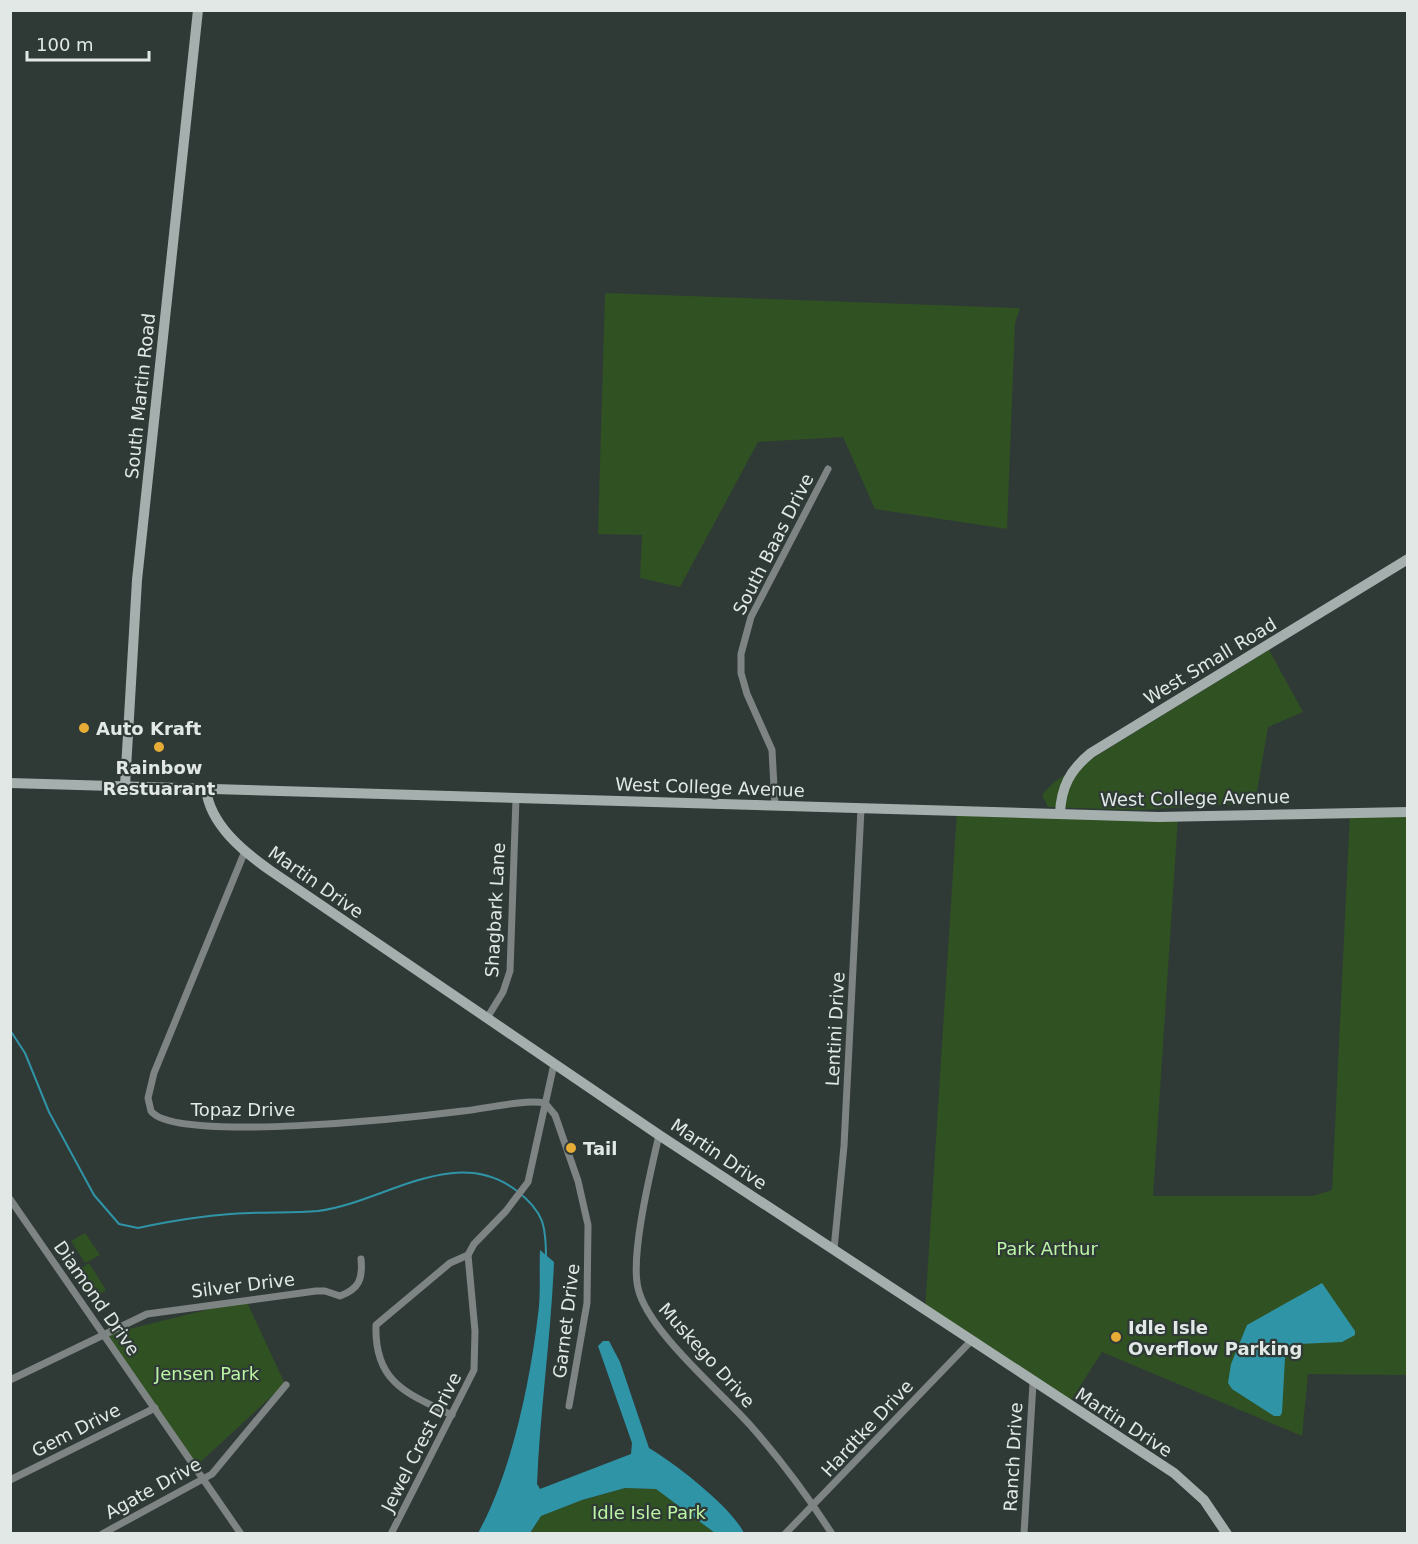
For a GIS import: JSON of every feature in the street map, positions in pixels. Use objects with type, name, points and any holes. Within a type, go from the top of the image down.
[{"type":"street","name":"South Martin Road","points":[[125,786],[137,580],[198,10]]},
{"type":"street","name":"South Baas Drive","points":[[775,806],[772,750],[747,694],[741,673],[741,654],[752,617],[828,469]]},
{"type":"street","name":"West Small Road","points":[[1060,814],[1065,784],[1080,762],[1091,753],[1407,559]]},
{"type":"street","name":"West College Avenue","points":[[10,783],[1158,817],[1407,812]]},
{"type":"street","name":"Martin Drive","points":[[206,789],[207,799],[215,816],[245,851],[659,1135],[834,1249],[970,1342],[1174,1473],[1204,1500],[1227,1533]]},
{"type":"street","name":"Shagbark Lane","points":[[487,1018],[504,992],[510,971],[516,798]]},
{"type":"street","name":"Lentini Drive","points":[[834,1249],[844,1146],[861,809]]},
{"type":"street","name":"Topaz Drive","points":[[245,851],[154,1073],[148,1098],[154,1116],[192,1125],[299,1125],[386,1120],[544,1103]]},
{"type":"street","points":[[452,1415],[394,1385],[382,1364],[376,1325],[450,1263],[468,1255],[483,1233],[528,1182],[554,1064]]},
{"type":"street","name":"Garnet Drive","points":[[544,1103],[555,1115],[578,1181],[588,1225],[587,1303],[568,1406]]},
{"type":"street","name":"Muskego Drive","points":[[659,1135],[638,1250],[636,1282],[641,1298],[653,1319],[749,1424],[814,1505],[832,1533]]},
{"type":"street","name":"Diamond Drive","points":[[10,1199],[177,1437],[241,1533]]},
{"type":"street","name":"Jewel Crest Drive","points":[[391,1533],[469,1383],[476,1358],[468,1255]]},
{"type":"street","name":"Silver Drive","points":[[105,1335],[147,1314],[174,1308],[316,1291],[325,1291],[340,1296],[357,1287],[362,1278],[361,1259]]},
{"type":"street","points":[[10,1380],[70,1349],[105,1335]]},
{"type":"street","name":"Hardtke Drive","points":[[784,1533],[814,1505],[970,1342]]},
{"type":"street","name":"Ranch Drive","points":[[1024,1533],[1033,1383]]},
{"type":"street","name":"Agate Drive","points":[[102,1533],[204,1480],[286,1385]]},
{"type":"street","name":"Gem Drive","points":[[10,1480],[155,1408]]},
{"type":"green space","points":[[605,293],[1020,308],[1015,323],[1007,529],[875,509],[843,437],[758,442],[680,587],[640,578],[642,535],[598,534]]},
{"type":"green space","points":[[1269,650],[1303,712],[1268,727],[1255,803],[1137,810],[1048,807],[1042,795],[1054,782]]},
{"type":"green space","name":"Park Arthur","points":[[957,810],[1178,817],[1153,1196],[1313,1196],[1332,1190],[1350,812],[1407,815],[1407,1375],[1308,1374],[1302,1436],[1102,1352],[1068,1405],[925,1311]]},
{"type":"green space","points":[[85,1233],[100,1255],[85,1263],[71,1241]]},
{"type":"green space","points":[[89,1263],[106,1290],[93,1299],[76,1272]]},
{"type":"green space","name":"Jensen Park","points":[[246,1300],[285,1384],[196,1466],[105,1335]]},
{"type":"green space","name":"Idle Isle Park","points":[[625,1488],[656,1489],[715,1533],[530,1534],[541,1516],[582,1500]]},
{"type":"water","points":[[540,1250],[554,1262],[538,1456],[537,1484],[540,1489],[631,1454],[632,1443],[598,1346],[603,1341],[609,1341],[620,1362],[649,1448],[673,1464],[715,1499],[744,1533],[715,1533],[656,1489],[625,1488],[582,1500],[541,1516],[530,1533],[478,1533],[500,1484],[524,1398],[539,1307]]},
{"type":"water","points":[[1322,1283],[1355,1331],[1355,1335],[1342,1342],[1299,1344],[1290,1350],[1285,1358],[1282,1413],[1280,1416],[1274,1416],[1232,1389],[1228,1383],[1231,1364],[1247,1325]]},
{"type":"waterway","points":[[10,1030],[25,1053],[49,1112],[94,1195],[119,1224],[138,1228],[222,1215],[318,1211],[343,1206],[419,1180],[444,1174],[469,1173],[493,1178],[517,1191],[533,1206],[542,1220],[546,1258]]},
{"type":"place","name":"Auto Kraft","points":[[84,728]]},
{"type":"place","name":"Rainbow Restuarant","points":[[159,747]]},
{"type":"place","name":"Tail","points":[[571,1148]]},
{"type":"place","name":"Idle Isle Overflow Parking","points":[[1116,1337]]}]
